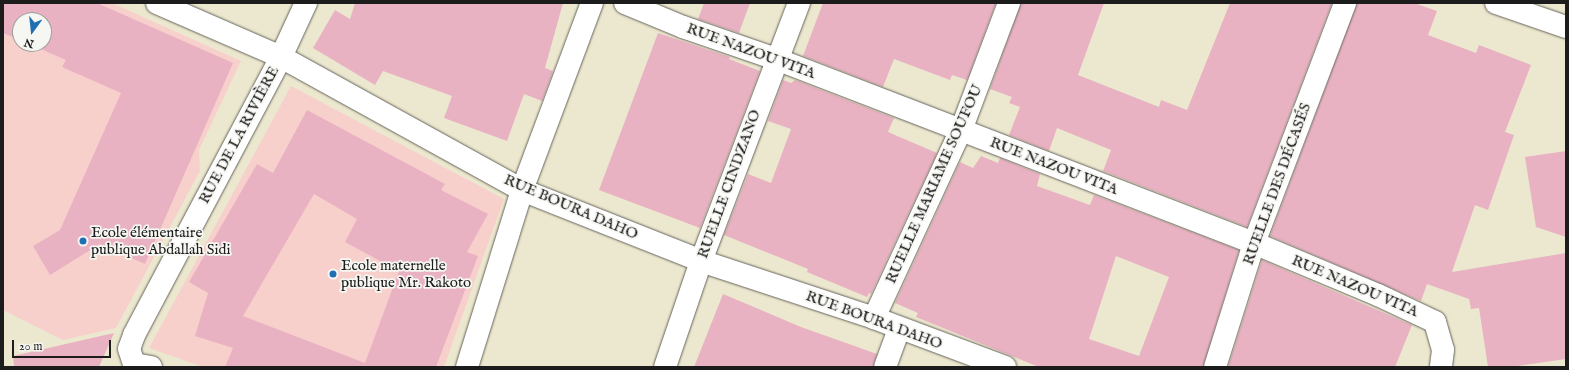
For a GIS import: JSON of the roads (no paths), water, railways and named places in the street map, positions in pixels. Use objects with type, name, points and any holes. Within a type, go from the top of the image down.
[{"type":"street","name":"RUE BOURA DAHO","points":[[157,3],[282,57],[522,190],[701,261],[874,318],[899,329],[1005,367]]},
{"type":"street","name":"RUE DE LA RIVIÈRE","points":[[142,365],[129,349],[134,335],[282,57],[306,3]]},
{"type":"street","points":[[467,367],[522,190],[592,3]]},
{"type":"street","name":"RUE NAZOU VITA","points":[[626,3],[683,27],[776,59],[1254,243],[1378,294],[1435,322],[1443,350],[1441,367]]},
{"type":"street","name":"RUELLE CINDZANO","points":[[666,367],[701,261],[776,59],[799,3]]},
{"type":"street","name":"RUELLE MARIAME SOUFOU","points":[[874,318],[961,130],[1009,3]]},
{"type":"street","name":"RUELLE DES DÉCASÉS","points":[[1214,367],[1254,243],[1345,3]]},
{"type":"street","points":[[1496,3],[1566,27]]},
{"type":"street","points":[[886,367],[899,329]]},
{"type":"place","name":"Ecole élémentaire publique Abdallah Sidi","points":[[83,241]]},
{"type":"place","name":"Ecole maternelle publique Mr. Rakoto","points":[[333,274]]}]
